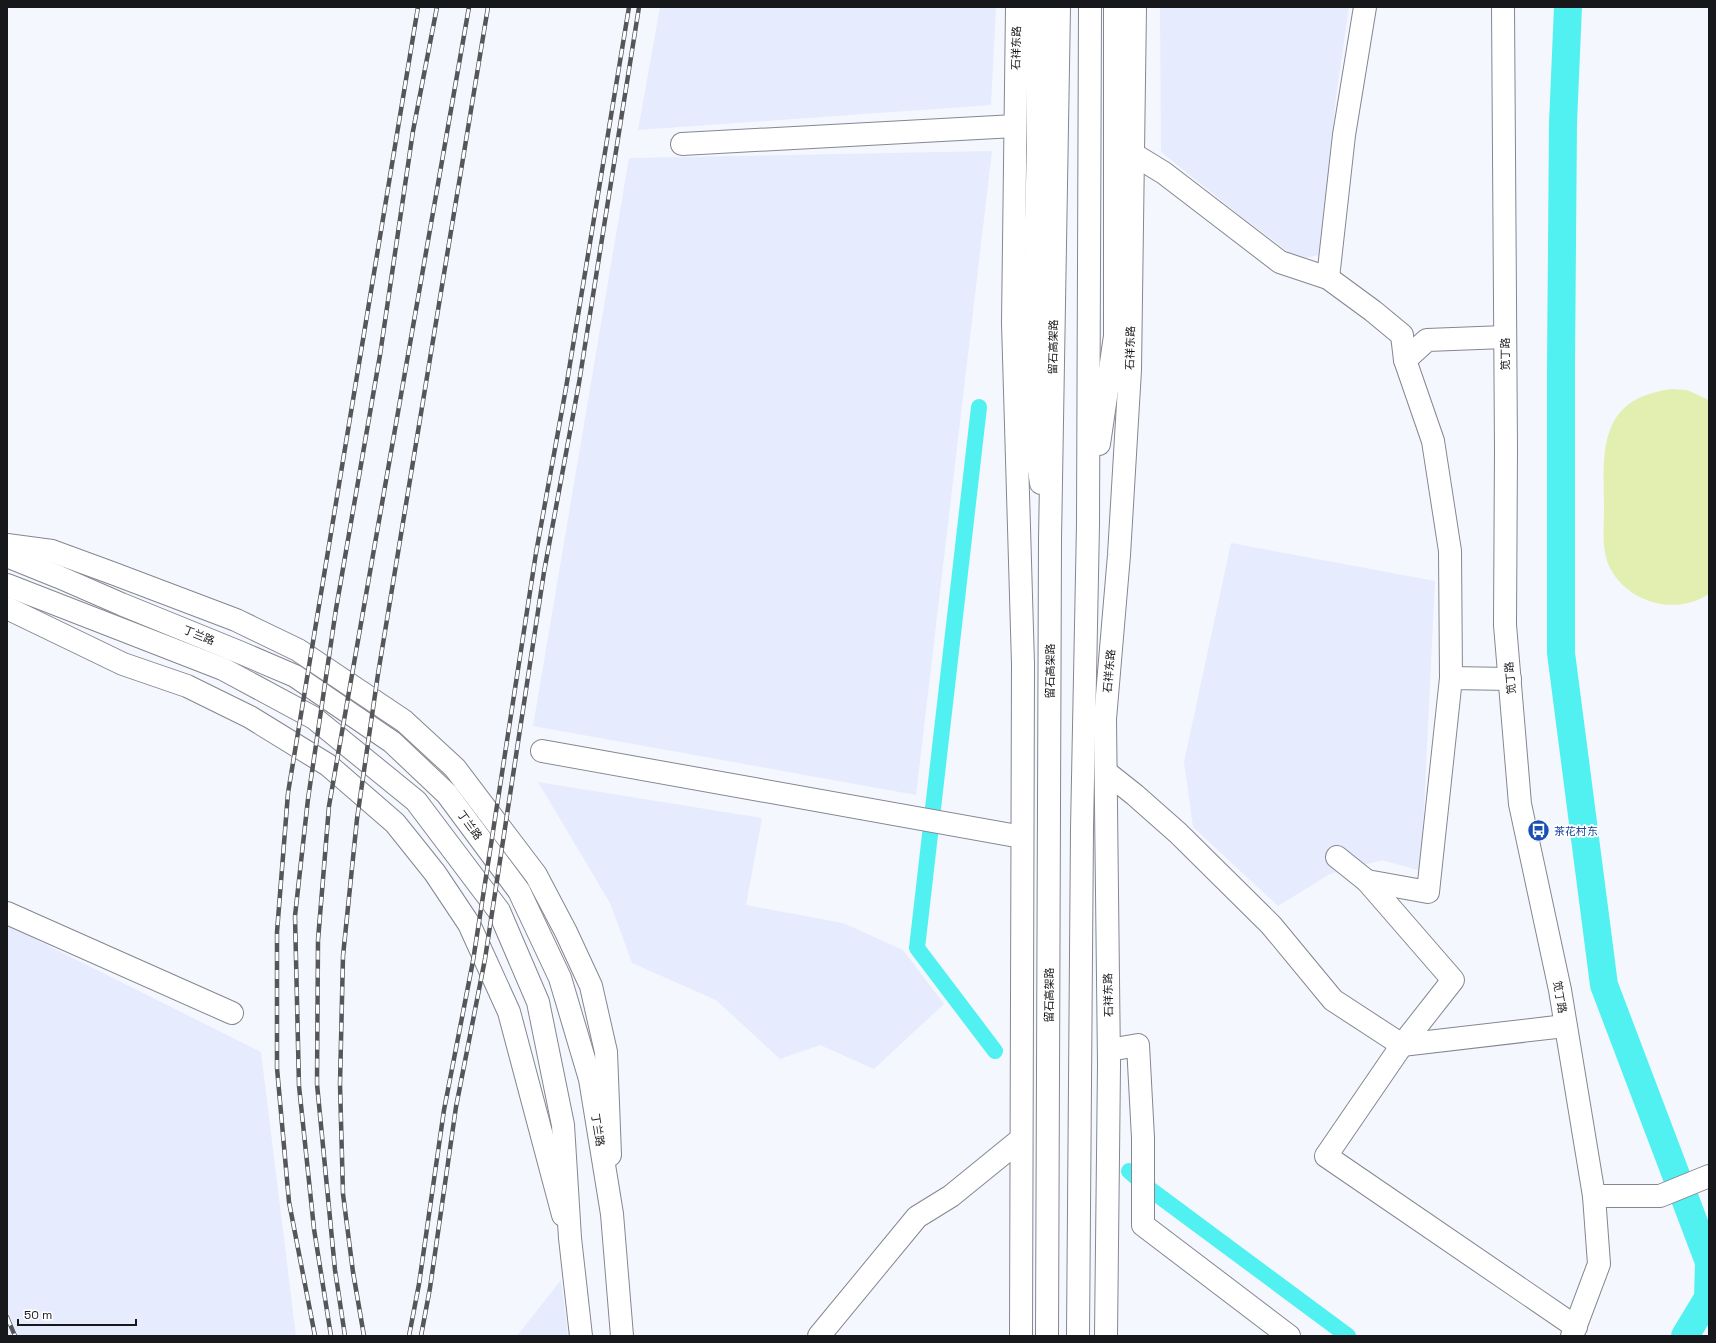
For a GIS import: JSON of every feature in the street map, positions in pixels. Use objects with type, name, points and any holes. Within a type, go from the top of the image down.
[{"type":"main road","name":"石祥东路","points":[[1017,7],[1013,323],[1023,664],[1020,1335]]},
{"type":"main road","points":[[1037,7],[1038,148],[1033,331],[1035,443],[1050,540]]},
{"type":"main road","points":[[1088,524],[1115,336],[1115,7]]},
{"type":"main road","name":"石祥东路","points":[[1106,1336],[1108,1050],[1105,719],[1119,555],[1130,370],[1135,7]]},
{"type":"main road","points":[[1328,278],[1344,135],[1366,7]]},
{"type":"main road","name":"笕丁路","points":[[1503,7],[1505,625],[1520,804],[1558,982],[1594,1196],[1599,1264],[1574,1331]]},
{"type":"main road","name":"留石高架路","points":[[1047,1336],[1050,540],[1059,12]]},
{"type":"main road","points":[[1078,1336],[1082,829],[1088,524],[1089,12]]},
{"type":"main road","points":[[682,144],[1015,126]]},
{"type":"main road","points":[[1133,154],[1164,173],[1280,262],[1328,278],[1373,311],[1402,335],[1405,360],[1433,441],[1450,551],[1451,678],[1428,892],[1367,881]]},
{"type":"main road","points":[[1405,360],[1427,340],[1505,337]]},
{"type":"main road","points":[[7,545],[52,551],[112,572],[236,620],[298,650],[404,721],[455,768],[536,875],[566,932],[591,986],[606,1052],[612,1214]]},
{"type":"main road","name":"丁兰路","points":[[7,556],[59,576],[121,604],[295,676],[392,742],[447,794],[519,891],[560,978],[590,1079],[612,1214],[622,1336]]},
{"type":"main road","name":"丁兰路","points":[[7,585],[223,669],[314,718],[416,801],[499,912],[538,1002],[563,1125],[570,1238],[581,1336]]},
{"type":"main road","points":[[7,608],[123,664],[187,686],[250,717],[328,765],[395,823],[435,873],[469,924],[509,1012],[570,1238]]},
{"type":"main road","points":[[1451,678],[1510,679]]},
{"type":"main road","points":[[542,751],[1022,837]]},
{"type":"main road","points":[[1106,772],[1178,833],[1271,925],[1333,1000],[1402,1045],[1565,1026]]},
{"type":"main road","points":[[1337,857],[1367,881],[1453,980],[1402,1045],[1326,1156],[1574,1331]]},
{"type":"main road","points":[[7,913],[232,1013]]},
{"type":"main road","points":[[1108,1050],[1138,1045],[1143,1138],[1143,1225],[1289,1336]]},
{"type":"main road","points":[[819,1336],[917,1216],[951,1196],[1021,1139]]},
{"type":"main road","points":[[1594,1196],[1660,1196],[1702,1179]]},
{"type":"shaded area","points":[[660,7],[996,7],[991,105],[638,130]]},
{"type":"shaded area","points":[[1160,7],[1349,7],[1336,97],[1320,255],[1298,259],[1243,218],[1161,152]]},
{"type":"shaded area","points":[[992,151],[916,795],[533,726],[629,158]]},
{"type":"shaded area","points":[[1231,543],[1435,581],[1421,871],[1382,860],[1330,874],[1278,906],[1193,827],[1184,762]]},
{"type":"shaded area","points":[[538,782],[762,818],[746,905],[843,923],[903,950],[944,1004],[874,1069],[820,1045],[780,1059],[716,1000],[632,963],[610,903]]},
{"type":"shaded area","points":[[7,925],[261,1052],[296,1336],[7,1336]]},
{"type":"shaded area","points":[[561,1280],[568,1336],[517,1336]]},
{"type":"green space","points":[[1672,389],[1687,390],[1709,400],[1709,594],[1696,601],[1668,605],[1654,602],[1628,590],[1618,580],[1610,568],[1604,546],[1604,465],[1610,429],[1618,415],[1630,403],[1648,394]]},
{"type":"waterway","points":[[1568,7],[1563,123],[1561,653],[1604,985],[1709,1262]]},
{"type":"waterway","points":[[979,407],[917,948],[995,1051]]},
{"type":"waterway","points":[[1129,1171],[1147,1187],[1348,1336]]},
{"type":"waterway","points":[[1685,1336],[1708,1298],[1709,1262]]},
{"type":"railway","points":[[315,1336],[289,1202],[277,1068],[277,932],[288,793],[418,7]]},
{"type":"railway","points":[[331,1336],[314,1229],[299,1086],[295,916],[308,799],[336,609],[380,355],[413,131],[437,7]]},
{"type":"railway","points":[[345,1336],[335,1270],[317,1084],[318,940],[329,806],[469,7]]},
{"type":"railway","points":[[364,1336],[353,1272],[343,1194],[340,1084],[343,956],[357,819],[378,674],[488,7]]},
{"type":"railway","points":[[409,1336],[419,1284],[444,1110],[473,961],[536,553],[566,388],[629,7]]},
{"type":"railway","points":[[421,1336],[430,1288],[456,1107],[485,959],[544,572],[579,383],[639,7]]},
{"type":"railway","points":[[7,1317],[15,1336]]},
{"type":"place","name":"茶花村东","points":[[1538,831]]}]
